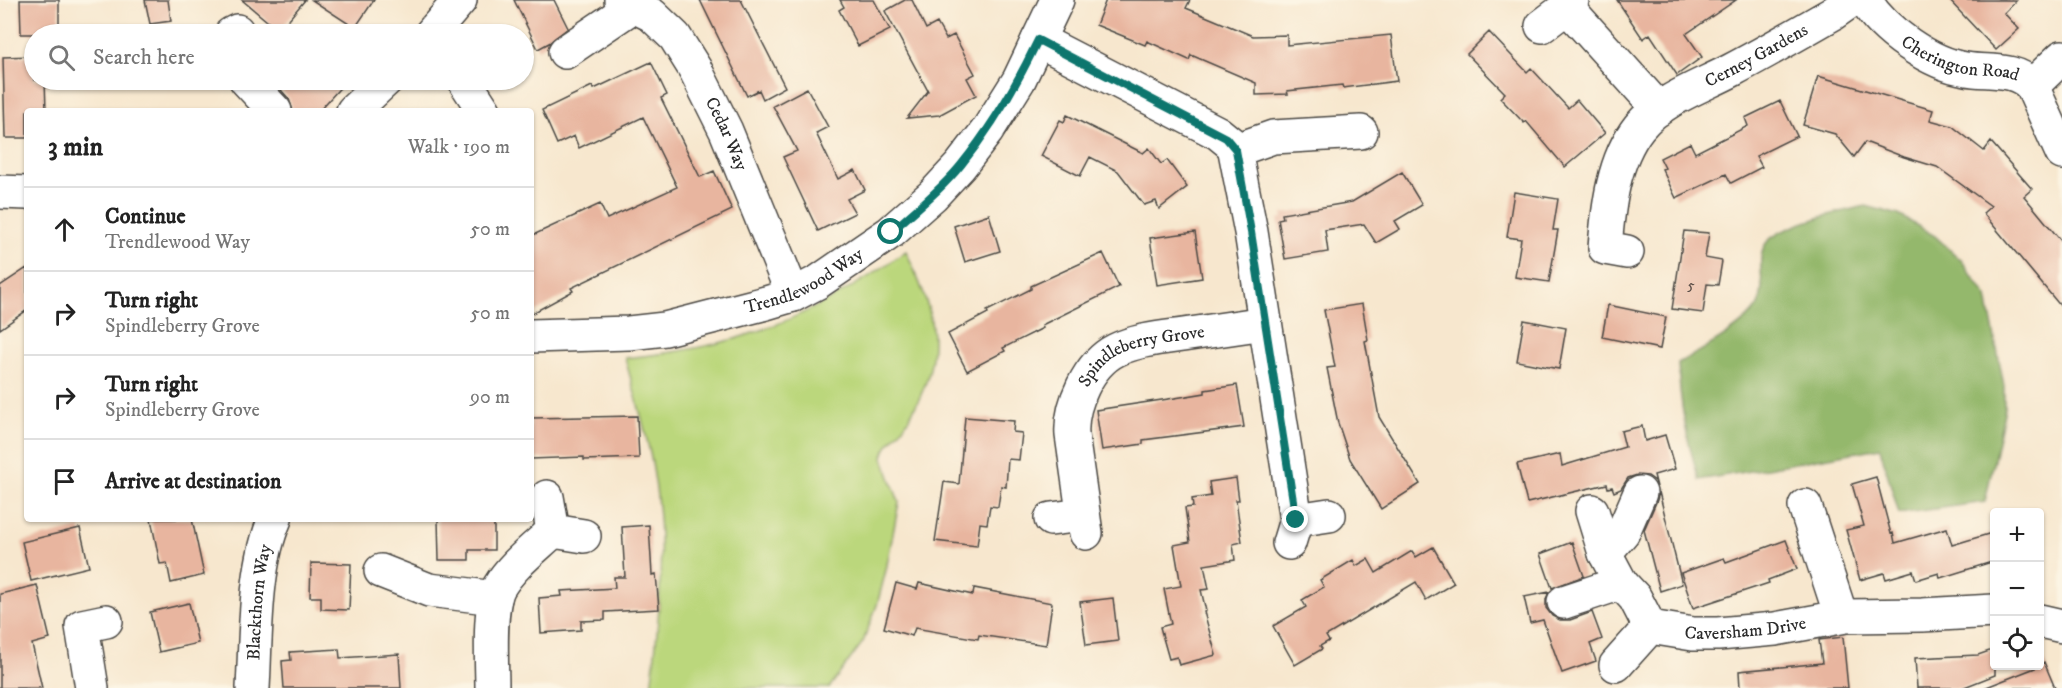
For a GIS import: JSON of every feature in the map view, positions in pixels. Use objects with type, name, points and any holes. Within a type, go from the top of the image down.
[{"type":"street","points":[[440,24],[460,0]]},
{"type":"street","name":"Trendlewood Way","points":[[534,336],[629,333],[665,329],[726,315],[793,295],[818,282],[891,232],[960,166],[987,131],[1019,80],[1057,0]]},
{"type":"street","name":"Cerney Gardens","points":[[1627,252],[1605,248],[1610,202],[1618,169],[1627,147],[1639,128],[1659,109],[1822,20],[1852,0]]},
{"type":"street","name":"Cherington Road","points":[[1865,0],[1877,16],[1900,38],[1943,62],[1967,69],[2008,73],[2023,79],[2032,86],[2062,153]]},
{"type":"street","points":[[565,52],[642,5]]},
{"type":"street","name":"Cedar Way","points":[[642,5],[675,37],[695,69],[726,131],[793,295]]},
{"type":"street","points":[[1561,11],[1659,109]]},
{"type":"street","points":[[1038,40],[1232,142],[1236,150],[1265,323],[1293,532],[1329,515]]},
{"type":"street","points":[[2032,86],[2062,57]]},
{"type":"street","points":[[255,90],[272,108]]},
{"type":"street","points":[[356,108],[375,90]]},
{"type":"street","points":[[470,90],[482,108]]},
{"type":"street","points":[[1236,150],[1273,137],[1343,141]]},
{"type":"street","points":[[0,192],[24,193]]},
{"type":"street","name":"Spindleberry Grove","points":[[1051,519],[1084,524],[1072,435],[1072,419],[1079,394],[1100,364],[1115,351],[1149,340],[1265,323]]},
{"type":"street","points":[[1605,554],[1623,532],[1640,494]]},
{"type":"street","points":[[492,688],[495,598],[506,578],[568,533],[547,497]]},
{"type":"street","points":[[1805,506],[1842,616]]},
{"type":"street","points":[[1592,511],[1605,554],[1650,627],[1616,665]]},
{"type":"street","name":"Blackthorn Way","points":[[253,688],[258,594],[274,522]]},
{"type":"street","points":[[381,570],[408,596],[429,590],[495,598]]},
{"type":"street","points":[[1564,602],[1628,590]]},
{"type":"street","name":"Caversham Drive","points":[[1650,627],[1718,634],[1775,629],[1842,616],[1990,611]]},
{"type":"street","points":[[92,688],[82,626],[106,621]]},
{"type":"street","points":[[2044,622],[2062,626]]},
{"type":"green space","points":[[1866,206],[1899,215],[1935,236],[1962,261],[1987,297],[2004,386],[2004,413],[1985,502],[1899,514],[1880,448],[1699,480],[1685,423],[1678,363],[1731,331],[1756,308],[1762,288],[1762,252],[1767,242],[1799,224]]},
{"type":"green space","points":[[906,251],[930,316],[933,336],[932,355],[920,396],[905,425],[884,453],[883,458],[899,502],[877,605],[863,642],[829,688],[651,688],[660,578],[657,496],[644,427],[625,358],[702,347],[768,328],[830,299]]},
{"type":"building","points":[[20,0],[59,0],[59,24],[24,24],[24,34],[21,34]]},
{"type":"building","points":[[145,0],[168,0],[171,21],[150,24]]},
{"type":"building","points":[[242,0],[305,0],[285,24],[271,24]]},
{"type":"building","points":[[312,0],[374,0],[358,24],[349,24]]},
{"type":"building","points":[[514,0],[554,0],[568,28],[538,49],[534,41],[534,24],[526,24]]},
{"type":"building","points":[[700,0],[741,0],[785,87],[763,99],[759,90],[747,96]]},
{"type":"building","points":[[840,0],[874,0],[890,30],[858,46],[839,10],[844,7]]},
{"type":"building","points":[[905,0],[912,0],[926,29],[937,23],[946,39],[954,35],[975,74],[967,78],[976,95],[939,115],[907,118],[928,91],[885,11]]},
{"type":"building","points":[[1106,0],[1190,0],[1186,8],[1253,36],[1287,35],[1287,45],[1391,35],[1397,81],[1343,88],[1342,85],[1287,91],[1288,94],[1256,95],[1256,83],[1191,55],[1189,60],[1147,41],[1145,45],[1096,25]]},
{"type":"building","points":[[1617,0],[1736,0],[1686,34],[1702,57],[1677,75],[1650,34],[1643,39]]},
{"type":"building","points":[[1949,0],[2017,0],[2004,13],[2019,29],[1996,50]]},
{"type":"building","points":[[1489,32],[1527,72],[1531,68],[1568,108],[1577,100],[1605,133],[1565,167],[1526,121],[1524,123],[1500,98],[1505,93],[1467,54]]},
{"type":"building","points":[[24,56],[24,90],[45,90],[46,108],[24,108],[24,138],[5,138],[3,57]]},
{"type":"building","points":[[651,62],[667,95],[661,98],[700,177],[714,171],[732,210],[571,288],[573,291],[534,312],[534,235],[600,204],[607,219],[677,187],[643,117],[579,148],[574,136],[557,144],[542,110],[592,86],[594,89]]},
{"type":"building","points":[[1818,76],[1933,110],[1930,120],[1952,126],[1984,151],[1991,142],[2032,189],[2024,196],[2062,242],[2062,308],[1983,213],[1991,206],[1937,167],[1865,142],[1854,157],[1835,134],[1803,125]]},
{"type":"building","points":[[807,88],[828,127],[816,133],[838,179],[855,170],[865,190],[847,199],[855,213],[818,231],[783,157],[797,151],[773,106]]},
{"type":"building","points":[[281,90],[338,90],[322,108],[292,108],[289,99]]},
{"type":"building","points":[[1780,101],[1797,136],[1756,156],[1762,167],[1731,183],[1726,174],[1676,198],[1662,169],[1665,168],[1660,158],[1690,143],[1695,153],[1748,126],[1745,118]]},
{"type":"building","points":[[1067,115],[1143,153],[1149,148],[1161,164],[1167,160],[1187,187],[1159,209],[1156,201],[1144,205],[1118,171],[1090,157],[1080,176],[1041,156],[1060,120],[1064,122]]},
{"type":"building","points":[[1402,172],[1422,205],[1395,221],[1400,229],[1376,243],[1364,224],[1325,230],[1328,252],[1285,259],[1278,219],[1283,218],[1282,214],[1352,202]]},
{"type":"building","points":[[1514,192],[1558,199],[1553,230],[1558,230],[1549,282],[1515,277],[1521,239],[1507,237]]},
{"type":"building","points":[[989,214],[1000,251],[965,262],[954,226]]},
{"type":"building","points":[[1684,231],[1709,233],[1705,258],[1722,261],[1718,285],[1707,284],[1703,313],[1672,309]]},
{"type":"building","points":[[1195,232],[1202,278],[1157,285],[1150,238]]},
{"type":"building","points":[[1103,253],[1119,287],[1042,325],[1043,328],[1003,348],[1005,351],[967,371],[948,334],[1031,289],[1031,286]]},
{"type":"building","points":[[24,270],[24,312],[0,329],[0,286]]},
{"type":"building","points":[[1362,304],[1368,340],[1365,341],[1379,417],[1420,484],[1381,509],[1350,459],[1338,423],[1327,368],[1335,367],[1324,310]]},
{"type":"building","points":[[1608,305],[1666,317],[1660,349],[1602,337]]},
{"type":"building","points":[[1524,320],[1566,328],[1559,369],[1517,361]]},
{"type":"building","points":[[1237,385],[1244,427],[1143,440],[1143,444],[1102,450],[1096,410],[1205,393],[1205,390]]},
{"type":"building","points":[[637,416],[639,458],[534,459],[534,418]]},
{"type":"building","points":[[965,417],[1014,421],[1013,432],[1022,433],[1019,460],[1008,459],[1006,487],[1001,486],[998,507],[990,506],[987,524],[980,523],[977,546],[935,541],[944,482],[959,484]]},
{"type":"building","points":[[1642,426],[1645,441],[1665,435],[1675,469],[1654,475],[1657,487],[1655,481],[1648,476],[1637,475],[1628,478],[1621,489],[1614,492],[1612,487],[1608,488],[1607,484],[1527,503],[1517,464],[1560,454],[1562,466],[1625,447],[1621,431]]},
{"type":"building","points":[[1876,477],[1895,543],[1947,528],[1952,545],[1990,534],[1990,563],[1940,578],[1939,573],[1916,580],[1913,571],[1886,579],[1884,573],[1860,580],[1846,530],[1864,526],[1852,484]]},
{"type":"building","points":[[1236,478],[1239,500],[1236,500],[1242,542],[1233,544],[1235,560],[1204,565],[1209,589],[1201,590],[1206,611],[1204,612],[1216,655],[1179,665],[1177,657],[1169,659],[1160,627],[1171,624],[1164,589],[1181,586],[1174,545],[1190,542],[1185,508],[1193,507],[1192,499],[1211,496],[1209,482]]},
{"type":"building","points":[[1659,492],[1682,584],[1660,591],[1644,530]]},
{"type":"building","points":[[152,522],[193,522],[204,575],[171,583],[167,563],[160,564]]},
{"type":"building","points":[[438,522],[494,522],[494,550],[469,550],[469,560],[439,560]]},
{"type":"building","points":[[649,525],[652,575],[656,574],[659,609],[605,612],[605,620],[581,621],[581,630],[541,633],[539,598],[562,596],[561,591],[615,588],[614,577],[625,577],[622,527]]},
{"type":"building","points":[[80,528],[89,567],[31,581],[22,542]]},
{"type":"building","points":[[1786,540],[1797,569],[1768,580],[1769,583],[1693,608],[1681,573],[1724,558],[1726,562]]},
{"type":"building","points":[[1572,542],[1584,576],[1552,588],[1540,554]]},
{"type":"building","points":[[1433,547],[1454,583],[1426,600],[1416,582],[1326,636],[1329,641],[1320,646],[1322,649],[1295,665],[1273,626],[1306,607],[1302,600],[1324,587],[1320,580],[1353,560],[1356,566],[1368,559],[1376,573],[1412,551],[1416,557]]},
{"type":"building","points":[[311,563],[351,564],[349,610],[321,609],[321,597],[310,597]]},
{"type":"building","points":[[896,583],[917,589],[919,583],[973,595],[974,588],[1052,603],[1046,645],[979,635],[978,639],[915,628],[912,636],[884,628]]},
{"type":"building","points":[[37,585],[50,639],[32,644],[42,688],[0,688],[0,594]]},
{"type":"building","points":[[1549,592],[1546,608],[1552,616],[1560,620],[1570,620],[1592,612],[1602,639],[1590,644],[1596,661],[1562,673],[1543,620],[1530,623],[1524,597]]},
{"type":"building","points":[[1113,598],[1118,641],[1086,645],[1080,602]]},
{"type":"building","points":[[189,603],[198,643],[159,652],[150,612]]},
{"type":"building","points":[[1843,637],[1848,688],[1740,688],[1739,671],[1822,663],[1819,640]]},
{"type":"building","points":[[339,649],[340,658],[399,654],[401,688],[284,688],[282,661],[291,660],[290,652]]},
{"type":"building","points":[[1990,651],[1990,670],[1995,670],[1995,675],[1962,688],[1917,688],[1915,658],[1978,655]]},
{"type":"building","points":[[2044,662],[2055,688],[1984,688],[2030,670],[2044,670]]},
{"type":"route","points":[[891,232],[933,195],[960,166],[987,131],[1019,80],[1038,40],[1232,142],[1236,150],[1251,232],[1296,520]]}]
